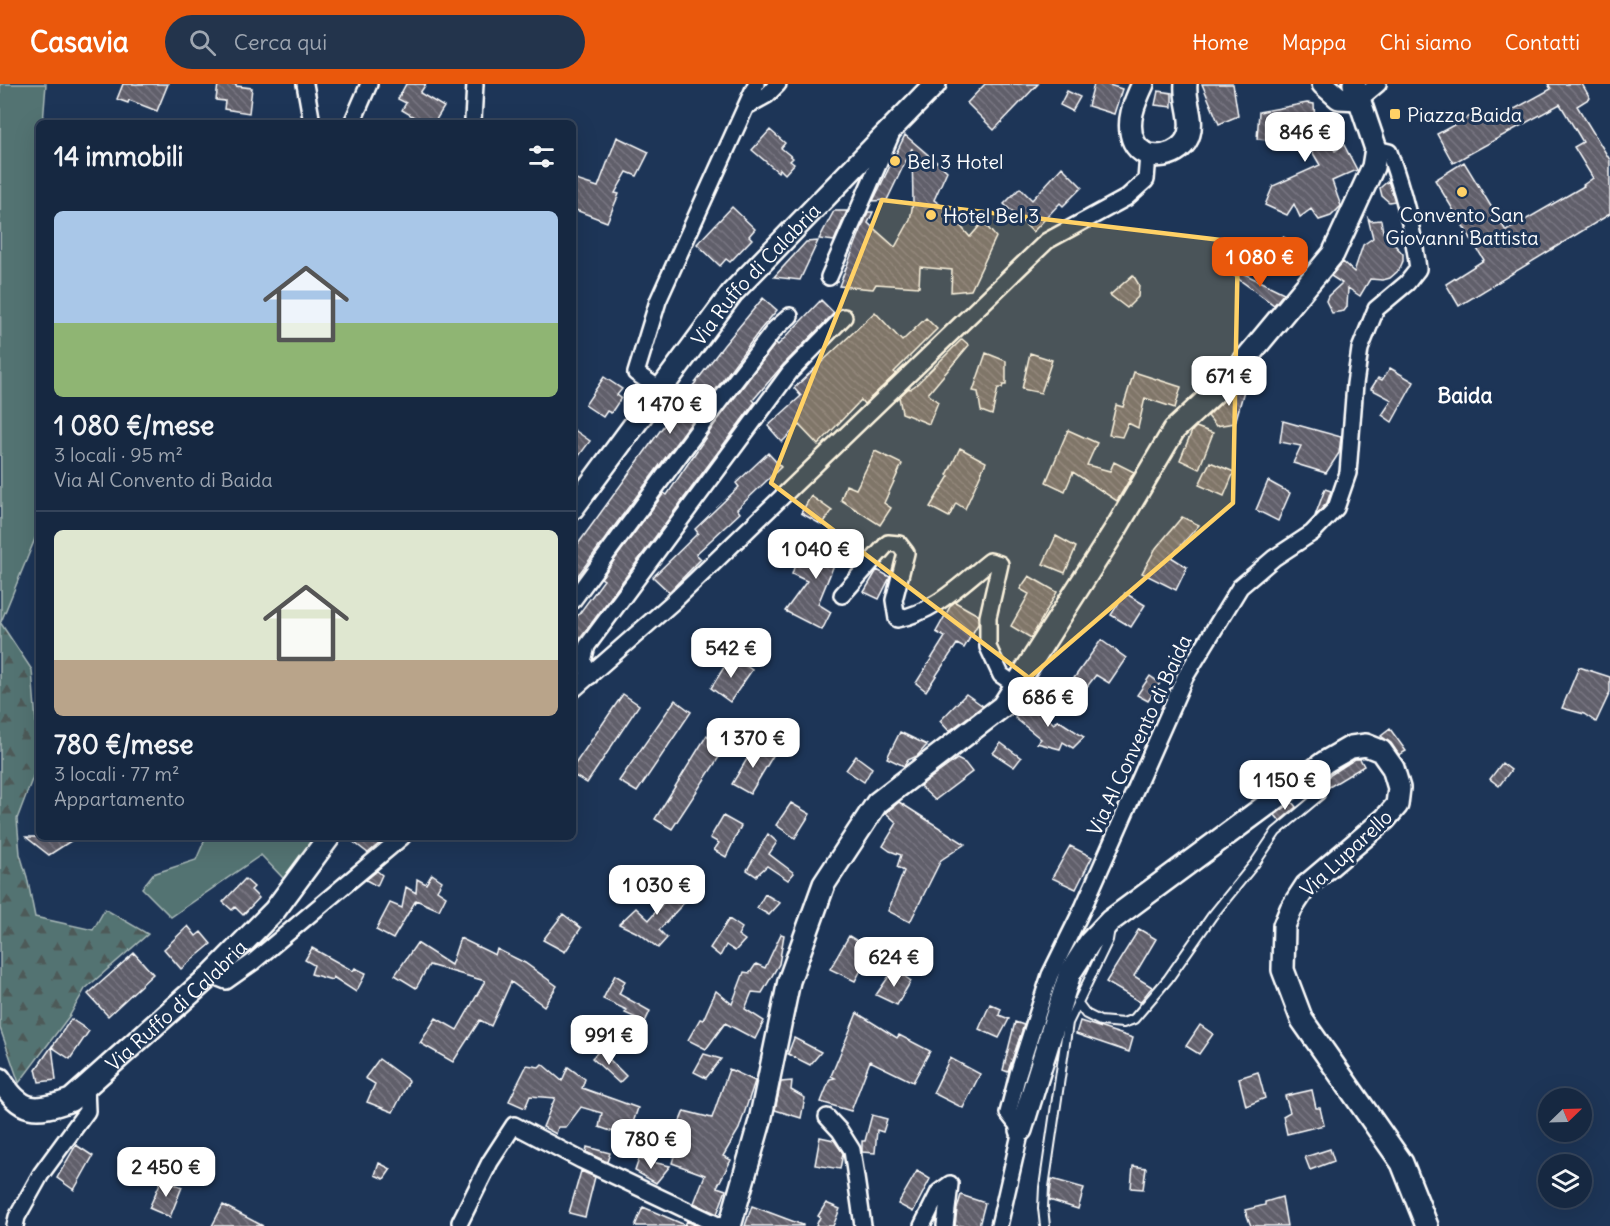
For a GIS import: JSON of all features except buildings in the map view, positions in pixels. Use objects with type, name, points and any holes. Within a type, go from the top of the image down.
[{"type":"street","points":[[305,84],[311,120]]},
{"type":"street","points":[[353,120],[369,84]]},
{"type":"street","points":[[473,120],[475,84]]},
{"type":"street","points":[[661,390],[636,373],[658,301],[756,84]]},
{"type":"street","points":[[747,106],[767,95],[778,84]]},
{"type":"street","name":"Via Ruffo di Calabria","points":[[576,504],[732,293],[935,84]]},
{"type":"street","points":[[1143,84],[1133,108],[1131,128],[1135,143],[1148,155],[1162,156],[1178,150],[1189,136],[1190,117],[1185,95],[1186,84]]},
{"type":"street","points":[[1323,84],[1339,98],[1378,84]]},
{"type":"street","points":[[730,1226],[760,1121],[789,981],[824,884],[877,803],[1003,706],[1117,527],[1174,430],[1229,379],[1333,254],[1373,167],[1376,149],[1361,89]]},
{"type":"street","points":[[829,277],[896,124]]},
{"type":"street","name":"Via Al Convento di Baida","points":[[1021,1130],[1008,1113],[1050,975],[1083,908],[1185,677],[1240,587],[1274,558],[1312,533],[1336,508],[1348,473],[1360,349],[1376,309],[1407,283],[1418,268],[1414,235],[1389,152],[1376,149]]},
{"type":"street","points":[[576,688],[673,602],[1047,241],[1126,198],[1146,180],[1148,155]]},
{"type":"street","points":[[576,596],[768,338],[790,316]]},
{"type":"street","points":[[590,676],[584,661],[587,646],[790,372],[844,317]]},
{"type":"street","points":[[842,595],[888,543],[899,544],[906,553],[894,600],[897,619],[915,616],[944,598],[990,561],[1000,564],[988,617],[988,647],[1000,675],[1016,685]]},
{"type":"street","name":"Via Luparello","points":[[1021,1130],[1070,973],[1090,942],[1110,921],[1324,762],[1351,747],[1366,745],[1381,751],[1393,768],[1398,788],[1397,805],[1385,819],[1306,886],[1291,909],[1284,926],[1283,970],[1302,1020],[1402,1163],[1427,1226]]},
{"type":"street","name":"Via Ruffo di Calabria","points":[[0,1079],[10,1095],[24,1105],[36,1109],[53,1107],[71,1100],[211,975],[275,910],[327,840]]},
{"type":"street","points":[[211,975],[226,981],[253,962],[398,840]]},
{"type":"street","points":[[15,1226],[17,1217],[41,1174],[87,1111],[86,1087]]},
{"type":"street","points":[[827,1117],[840,1131],[852,1150],[863,1226]]},
{"type":"street","points":[[460,1222],[490,1162],[514,1125],[581,1160],[720,1226]]},
{"type":"street","points":[[999,1226],[1021,1130]]},
{"type":"street","points":[[922,1226],[939,1192],[951,1184],[945,1226]]},
{"type":"lane","points":[[1077,1002],[1086,1014],[1100,1021],[1123,1023],[1134,1019],[1168,979],[1212,916],[1255,863],[1276,832],[1320,795]]},
{"type":"lane","points":[[1045,1226],[1042,1208],[1044,1187],[1068,1023],[1108,940],[1110,921]]},
{"type":"highlighted area","points":[[882,200],[1238,242],[1233,503],[1029,678],[771,483]]},
{"type":"green space","points":[[0,84],[46,84],[43,120],[36,120],[36,536],[1,622]]},
{"type":"green space","points":[[0,622],[32,670],[36,722],[36,769],[17,819],[20,854],[35,917],[93,930],[105,909],[148,934],[85,989],[70,1015],[19,1083],[0,1028]]},
{"type":"green space","points":[[205,840],[313,840],[284,879],[261,855],[171,917],[142,888],[153,874],[196,860]]},
{"type":"place","name":"Piazza Baida","points":[[1395,114]]},
{"type":"place","name":"Bel 3 Hotel","points":[[895,161]]},
{"type":"place","name":"Convento San Giovanni Battista","points":[[1462,192]]},
{"type":"place","name":"Hotel Bel 3","points":[[931,215]]},
{"type":"district","name":"Baida","points":[[1465,395]]}]
